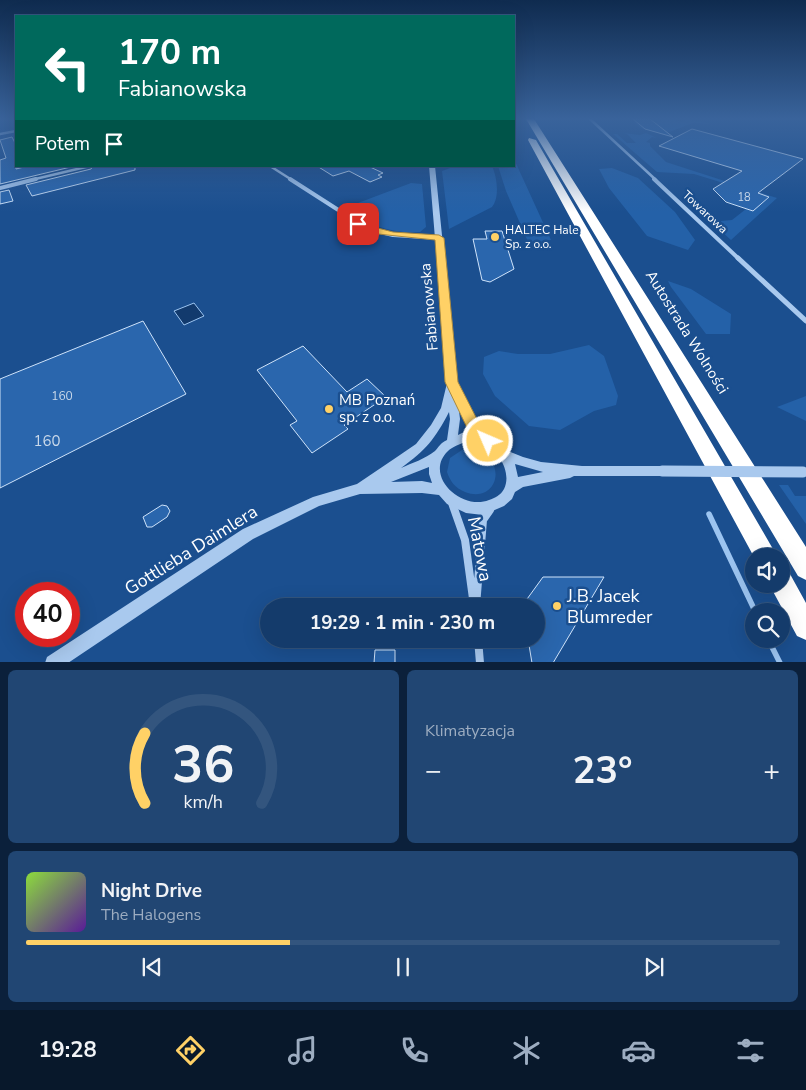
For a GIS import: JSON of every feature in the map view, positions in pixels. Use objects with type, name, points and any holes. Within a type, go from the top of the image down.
[{"type":"highway","points":[[537,150],[761,548]]},
{"type":"highway","name":"Autostrada Wolności","points":[[549,150],[806,568]]},
{"type":"highway","points":[[787,593],[806,627]]},
{"type":"street","name":"Towarowa","points":[[623,150],[806,321]]},
{"type":"street","points":[[0,188],[86,167]]},
{"type":"street","points":[[272,167],[368,229],[393,235],[439,238]]},
{"type":"street","name":"Fabianowska","points":[[432,167],[456,426],[452,440]]},
{"type":"street","points":[[360,489],[420,447],[436,428],[446,408],[452,382]]},
{"type":"street","name":"Fabianowska","points":[[452,382],[477,433],[488,441]]},
{"type":"street","points":[[505,455],[512,470],[513,481],[501,502],[490,507],[476,509],[462,507],[450,500],[440,490],[435,479],[434,467],[436,456],[443,446],[452,440],[464,437],[476,437],[488,441],[505,455],[516,461],[578,472]]},
{"type":"street","name":"Gottlieba Daimlera","points":[[53,662],[248,534],[317,501],[360,489],[424,464],[436,456]]},
{"type":"street","points":[[510,489],[521,482],[578,472],[804,472]]},
{"type":"street","name":"Gottlieba Daimlera","points":[[360,489],[422,487],[440,490]]},
{"type":"street","name":"Matowa","points":[[450,500],[459,517],[474,598]]},
{"type":"street","name":"Matowa","points":[[476,598],[483,520],[487,512],[496,504]]},
{"type":"street","points":[[479,648],[480,662]]},
{"type":"shaded area","points":[[631,150],[654,150],[666,162],[777,198],[731,240],[711,222],[732,220],[746,209],[753,211],[769,197],[694,174],[657,172]]},
{"type":"shaded area","points":[[515,161],[551,240],[529,244],[506,191],[498,167],[515,167]]},
{"type":"shaded area","points":[[453,167],[492,167],[497,193],[495,203],[492,207],[449,229],[442,171]]},
{"type":"shaded area","points":[[612,168],[638,178],[675,212],[695,240],[688,250],[647,236],[609,188],[599,169]]},
{"type":"shaded area","points":[[411,183],[422,184],[426,227],[420,232],[391,230],[364,220],[347,211],[350,206]]},
{"type":"shaded area","points":[[668,281],[691,289],[731,314],[730,334],[706,334]]},
{"type":"shaded area","points":[[194,303],[204,316],[184,325],[174,311]]},
{"type":"shaded area","points":[[589,345],[604,356],[618,396],[616,405],[594,411],[560,430],[529,426],[495,396],[483,374],[484,357],[499,351],[518,354],[550,354]]},
{"type":"shaded area","points":[[806,396],[806,421],[777,407]]},
{"type":"shaded area","points":[[470,449],[483,453],[491,460],[495,469],[495,478],[492,486],[486,492],[477,494],[465,492],[451,481],[447,472],[450,458],[462,450]]},
{"type":"shaded area","points":[[779,485],[788,485],[795,496],[806,496],[806,524]]},
{"type":"building","points":[[3,150],[15,150],[16,169],[24,167],[71,167],[0,184],[0,160],[6,158]]},
{"type":"building","points":[[672,150],[769,150],[803,159],[758,193],[769,197],[753,211],[726,202],[713,189],[742,171]]},
{"type":"building","points":[[92,167],[135,167],[135,170],[32,196],[26,185],[91,169]]},
{"type":"building","points":[[319,167],[370,167],[383,173],[378,175],[382,177],[370,182],[349,171],[333,176]]},
{"type":"building","points":[[9,190],[13,201],[0,204],[0,192]]},
{"type":"building","points":[[485,231],[502,231],[514,269],[490,282],[482,280],[473,239],[487,239]]},
{"type":"building","points":[[143,321],[186,394],[0,488],[0,379]]},
{"type":"building","points":[[303,346],[347,392],[367,379],[386,397],[344,425],[348,429],[312,453],[290,425],[297,421],[257,370]]},
{"type":"building","points":[[162,505],[167,506],[170,511],[167,517],[152,527],[147,527],[143,517]]},
{"type":"building","points":[[543,577],[604,577],[554,662],[532,662],[530,648],[545,648],[545,598],[528,598]]},
{"type":"building","points":[[375,650],[395,650],[395,662],[374,662]]},
{"type":"waterway","points":[[709,514],[751,603]]},
{"type":"waterway","points":[[772,648],[780,662]]},
{"type":"place","name":"HALTEC Hale Sp. z o.o.","points":[[495,237]]},
{"type":"place","name":"MB Poznań sp. z o.o.","points":[[329,409]]},
{"type":"place","name":"J.B. Jacek Blumreder","points":[[557,606]]},
{"type":"route","points":[[358,224],[368,229],[393,235],[439,238],[452,382],[471,424],[477,433],[488,441]]}]
